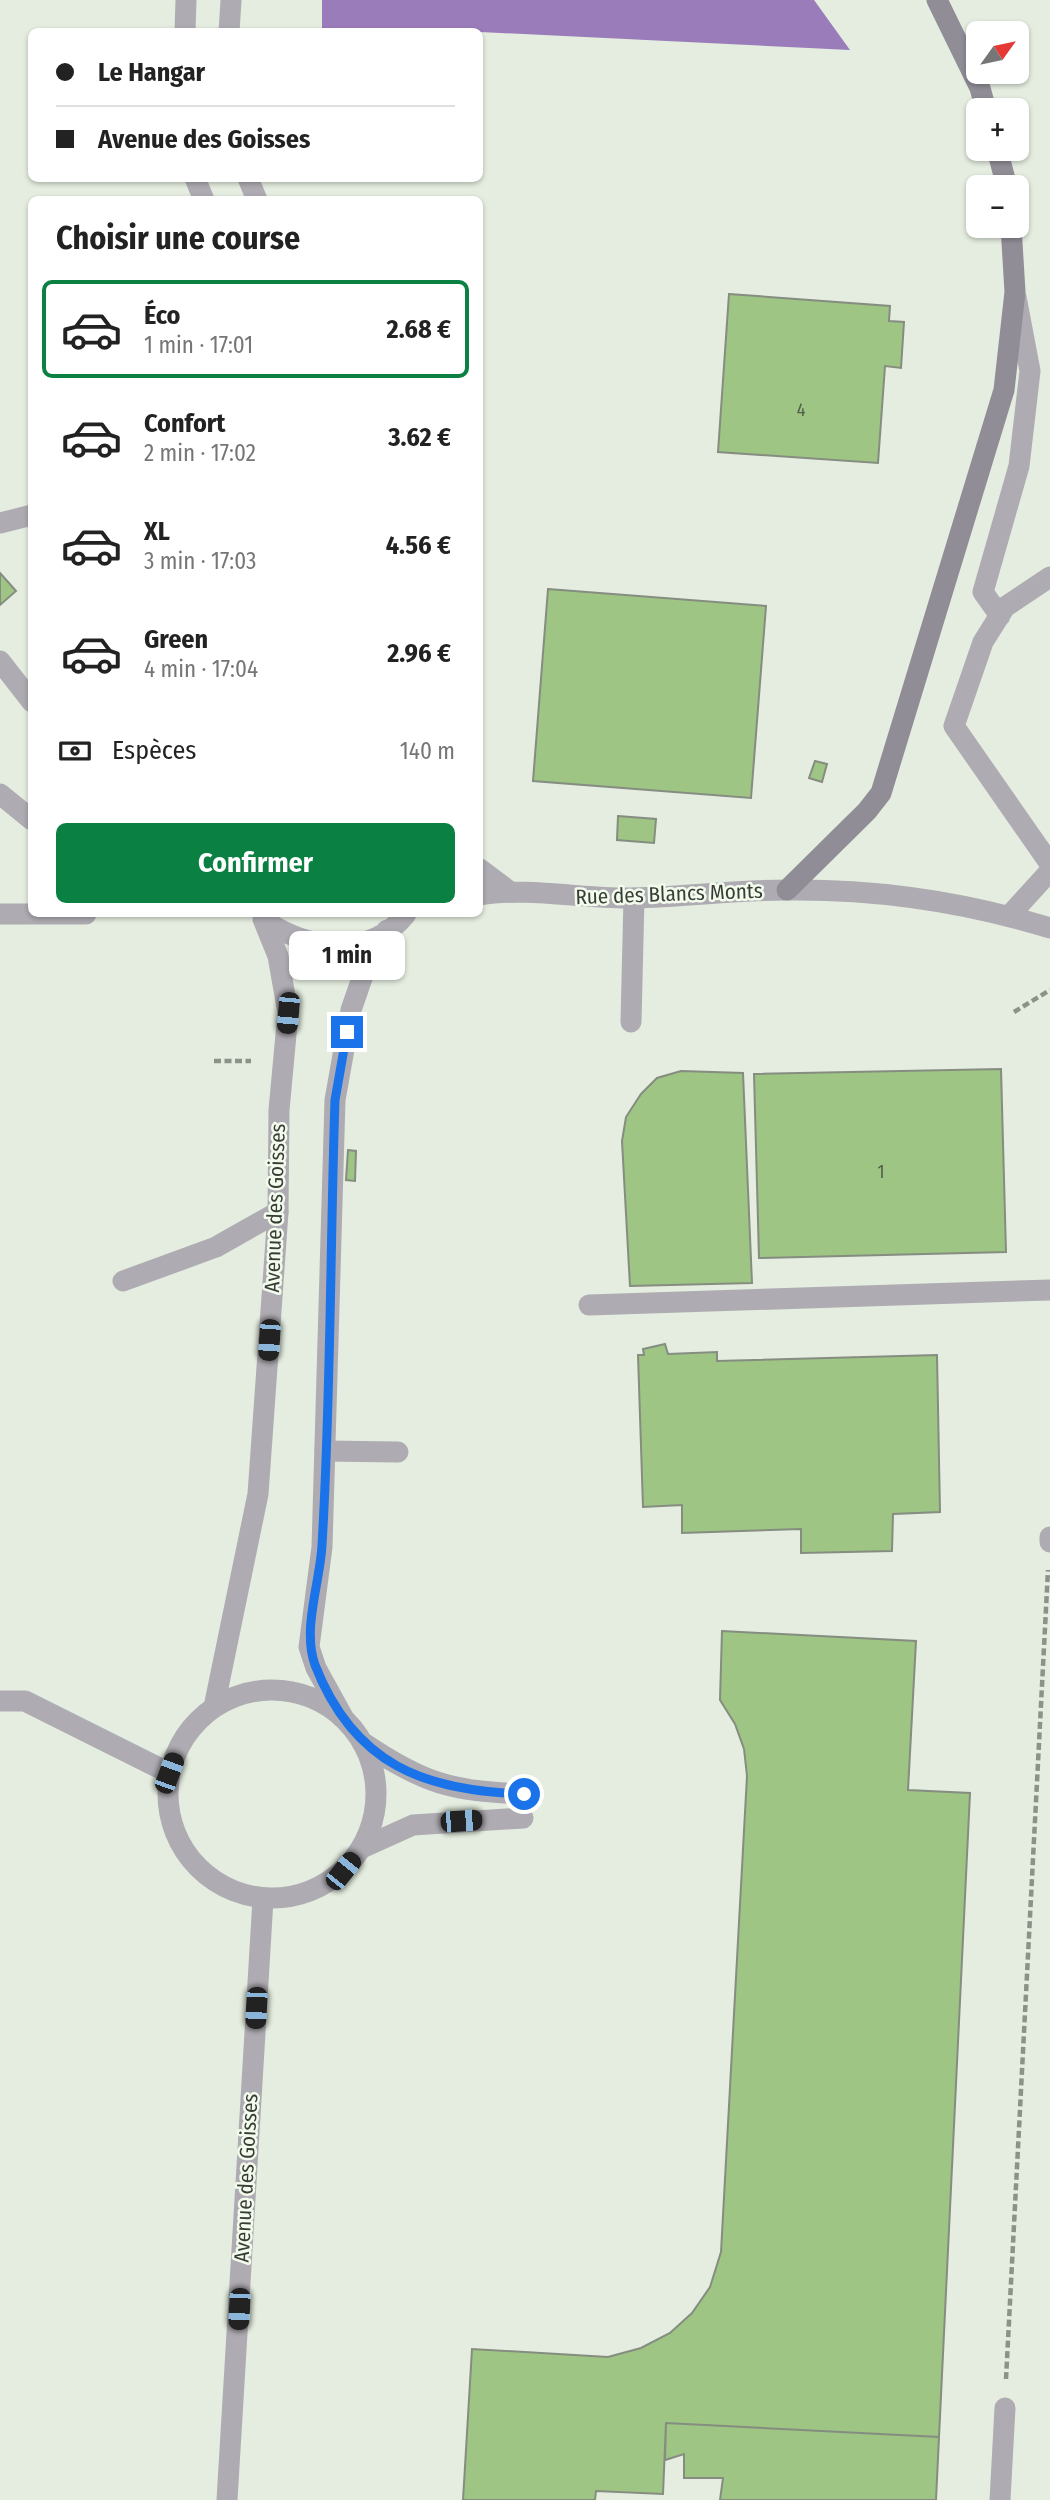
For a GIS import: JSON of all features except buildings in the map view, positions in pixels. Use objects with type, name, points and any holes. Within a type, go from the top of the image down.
[{"type":"main road","points":[[937,0],[983,98]]},
{"type":"main road","points":[[787,890],[867,811],[881,793],[1004,390],[1015,292],[1012,238]]},
{"type":"street","points":[[185,28],[186,0]]},
{"type":"street","points":[[229,28],[231,0]]},
{"type":"street","points":[[1000,616],[983,592],[1019,466],[1030,371],[1015,292]]},
{"type":"street","points":[[0,523],[28,516]]},
{"type":"street","points":[[1050,577],[1005,607],[983,642],[954,726],[1050,864]]},
{"type":"street","points":[[0,661],[28,697]]},
{"type":"street","points":[[0,794],[28,817]]},
{"type":"street","points":[[483,871],[509,891]]},
{"type":"street","points":[[1010,915],[1050,871]]},
{"type":"street","name":"Rue des Blancs Monts","points":[[483,895],[509,891],[571,898],[634,898],[787,890],[900,894],[1010,915],[1050,928]]},
{"type":"street","points":[[631,1022],[634,898]]},
{"type":"street","points":[[0,914],[28,914]]},
{"type":"street","name":"Avenue des Goisses","points":[[214,1707],[258,1494],[278,1212],[279,1110],[288,1013],[278,956],[261,917]]},
{"type":"street","points":[[262,917],[285,934],[310,944],[350,944],[402,919]]},
{"type":"street","points":[[343,1717],[313,1698],[281,1690],[246,1693],[214,1707],[186,1735],[169,1773],[168,1808],[178,1842],[200,1870],[229,1889],[263,1899],[292,1897],[319,1887],[343,1871],[362,1848],[372,1823],[377,1795],[373,1768],[362,1742],[343,1717],[316,1668],[309,1647],[322,1547],[335,1100],[351,1010],[370,955],[402,919]]},
{"type":"street","points":[[122,1281],[216,1247],[278,1212]]},
{"type":"street","points":[[589,1305],[1050,1290]]},
{"type":"street","points":[[325,1451],[398,1452]]},
{"type":"street","points":[[0,1701],[25,1701],[169,1773]]},
{"type":"street","points":[[362,1742],[423,1780],[486,1793],[524,1794]]},
{"type":"street","points":[[362,1848],[413,1825],[523,1818]]},
{"type":"street","name":"Avenue des Goisses","points":[[227,2500],[263,1899]]},
{"type":"street","points":[[1000,2500],[1005,2408]]},
{"type":"path","points":[[1014,1012],[1050,990]]},
{"type":"path","points":[[1005,2408],[1050,1539]]},
{"type":"shaded area","points":[[322,0],[814,0],[850,50],[483,32],[483,28],[322,28]]},
{"type":"route","points":[[347,1032],[335,1100],[322,1547],[309,1647],[316,1668],[343,1717],[362,1742],[397,1766],[423,1780],[455,1788],[486,1793],[524,1794]]}]
